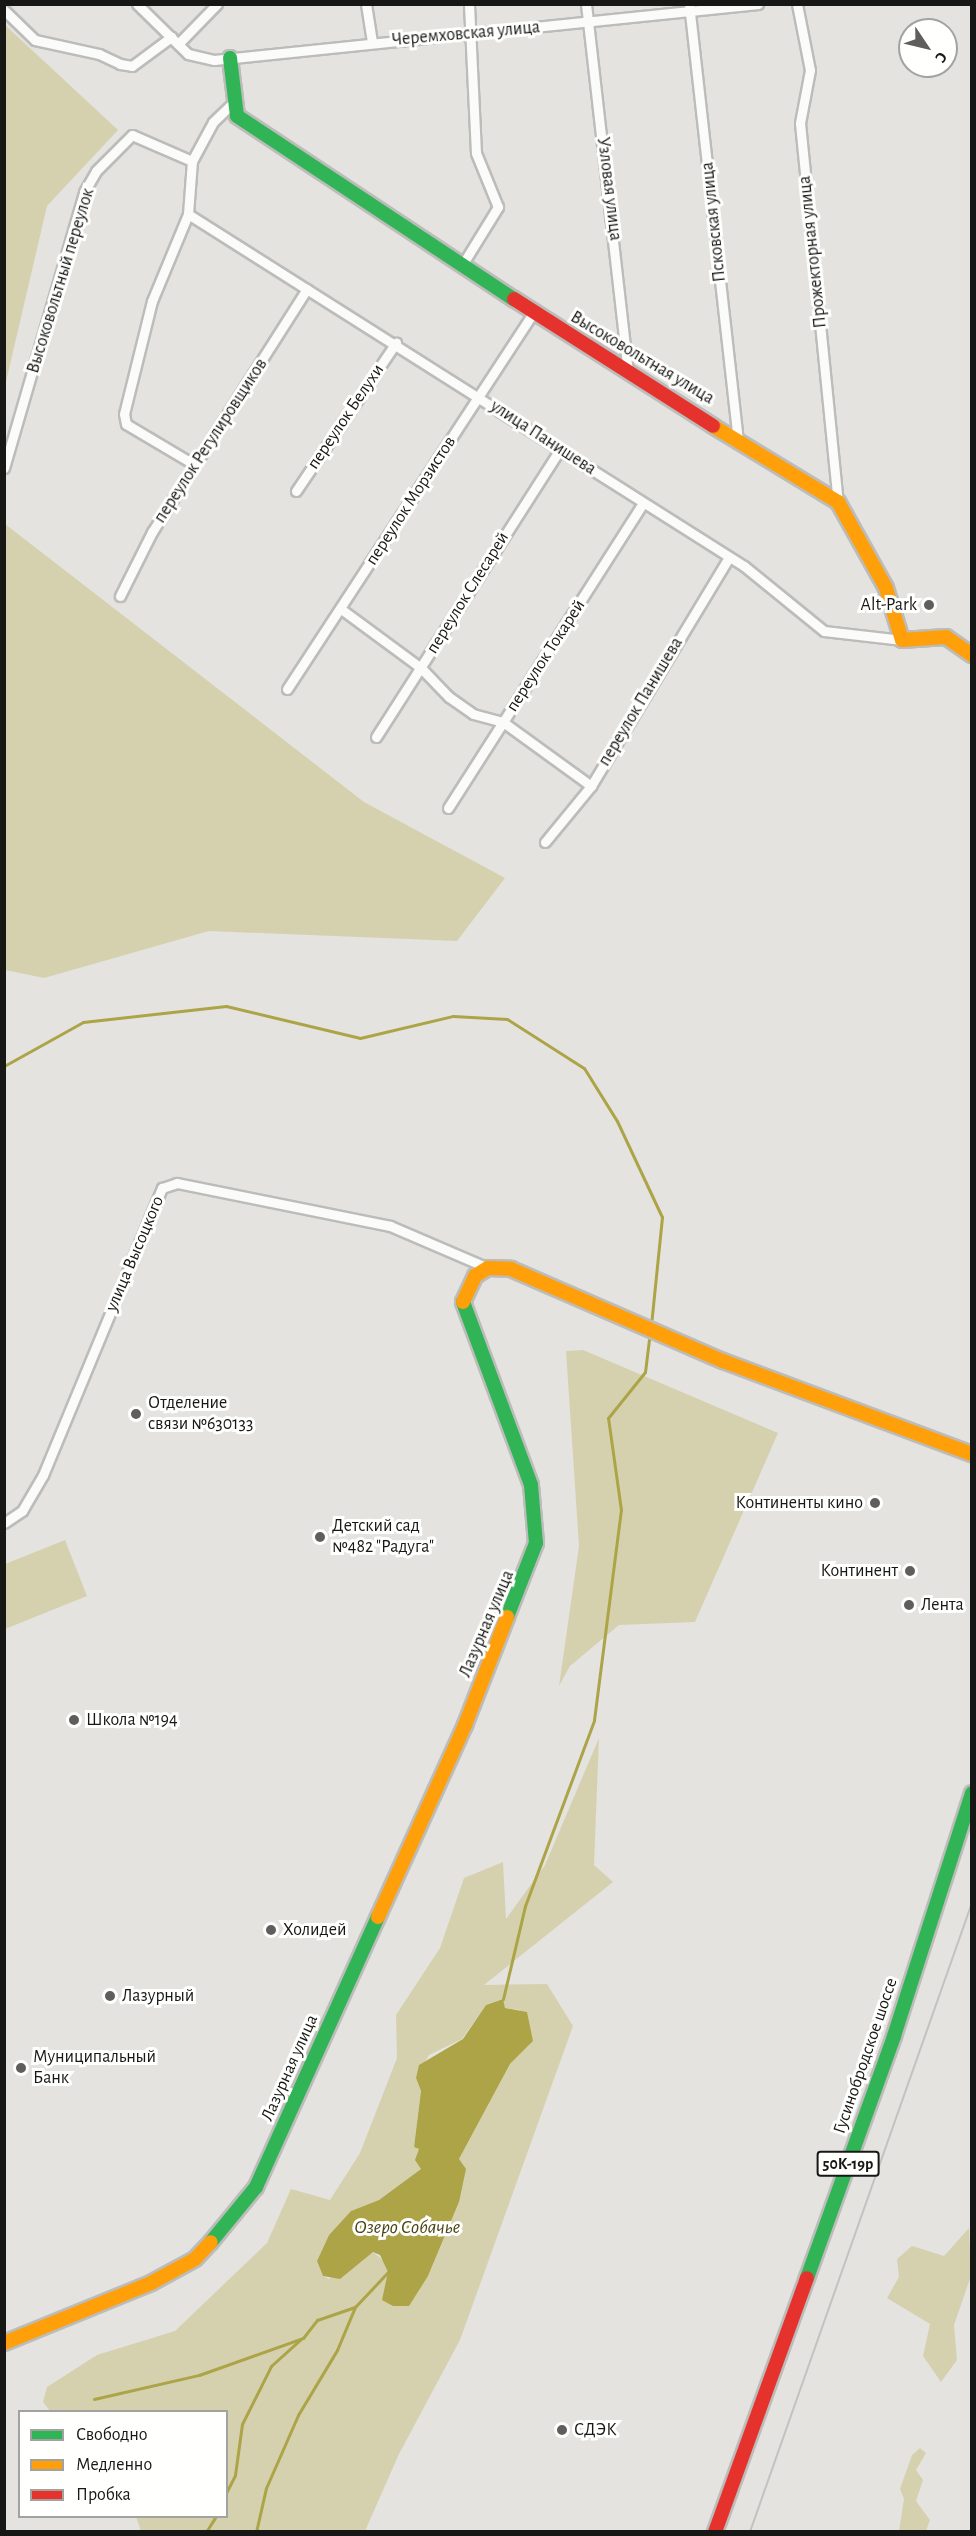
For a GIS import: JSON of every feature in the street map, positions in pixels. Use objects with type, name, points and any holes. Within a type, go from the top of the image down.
[{"type":"street","name":"Черемховская улица","points":[[136,4],[188,54],[230,58],[588,22],[690,8],[758,4]]},
{"type":"street","points":[[4,10],[35,40],[99,54],[120,64],[132,66],[175,41],[217,4]]},
{"type":"street","points":[[366,4],[372,43]]},
{"type":"street","points":[[464,262],[498,207],[476,153],[469,4]]},
{"type":"street","name":"Узловая улица","points":[[586,4],[628,374]]},
{"type":"street","name":"Прожекторная улица","points":[[797,4],[810,70],[800,123],[838,502]]},
{"type":"street","name":"Псковская улица","points":[[690,8],[738,439]]},
{"type":"street","points":[[195,465],[126,424],[124,414],[152,301],[188,214],[192,161],[213,122],[235,101],[230,58]]},
{"type":"street","name":"Высоковольтная улица","points":[[235,101],[237,117],[422,240],[464,262],[534,312],[628,374],[838,502],[886,588],[902,640]]},
{"type":"street","name":"Высоковольтный переулок","points":[[4,468],[84,192],[96,171],[132,135],[192,161]]},
{"type":"street","name":"улица Панишева","points":[[188,214],[479,396],[729,557],[824,631],[902,640]]},
{"type":"street","name":"переулок Регулировщиков","points":[[120,596],[152,532],[307,289]]},
{"type":"street","name":"переулок Морзистов","points":[[287,689],[534,312]]},
{"type":"street","name":"переулок Белухи","points":[[296,491],[396,344]]},
{"type":"street","name":"переулок Слесарей","points":[[376,737],[560,449]]},
{"type":"street","name":"переулок Токарей","points":[[448,808],[643,503]]},
{"type":"street","name":"переулок Панишева","points":[[545,842],[591,786],[729,557]]},
{"type":"street","points":[[341,609],[421,668],[424,676],[473,714],[503,722],[591,786]]},
{"type":"street","points":[[902,640],[946,637],[972,655]]},
{"type":"street","name":"улица Высоцкого","points":[[4,1524],[22,1511],[43,1475],[162,1188],[177,1183],[390,1226],[488,1268]]},
{"type":"street","points":[[488,1268],[512,1269],[723,1361],[972,1454]]},
{"type":"street","name":"Лазурная улица","points":[[4,2343],[151,2283],[195,2259],[233,2219],[256,2187],[413,1840],[530,1568],[536,1543],[531,1485],[464,1311],[463,1296],[475,1276],[488,1268]]},
{"type":"street","name":"Гусинобродское шоссе","points":[[715,2532],[894,2036],[972,1793]]},
{"type":"shaded area","points":[[5,25],[118,130],[47,206],[5,386]]},
{"type":"shaded area","points":[[5,524],[364,802],[505,878],[457,941],[209,931],[44,978],[5,970]]},
{"type":"shaded area","points":[[583,1350],[778,1433],[695,1622],[619,1625],[570,1666],[559,1686],[579,1546],[566,1351]]},
{"type":"shaded area","points":[[65,1540],[87,1596],[5,1629],[5,1564]]},
{"type":"shaded area","points":[[599,1738],[594,1865],[613,1882],[484,1985],[547,1984],[573,2026],[460,2340],[399,2454],[365,2531],[141,2531],[136,2518],[228,2518],[228,2410],[49,2410],[43,2402],[47,2387],[97,2355],[175,2331],[267,2243],[291,2189],[330,2200],[360,2153],[397,2058],[396,2015],[440,1948],[464,1878],[503,1862],[506,1919],[545,1865]],"holes":[[[502,1999],[505,2008],[520,2010],[533,2041],[510,2064],[459,2159],[459,2202],[428,2276],[385,2262],[373,2252],[329,2279],[323,2276],[317,2261],[329,2235],[351,2211],[379,2200],[421,2169],[420,2148],[414,2147],[421,2091],[416,2078],[429,2055],[462,2039],[486,2005]]]},
{"type":"shaded area","points":[[969,2228],[971,2276],[954,2325],[957,2360],[941,2382],[923,2356],[930,2324],[887,2298],[899,2277],[897,2259],[912,2246],[944,2256]]},
{"type":"shaded area","points":[[920,2448],[926,2453],[916,2470],[923,2480],[916,2501],[930,2520],[926,2531],[899,2531],[904,2499],[900,2489],[912,2455]]},
{"type":"water","name":"Озеро Собачье","points":[[503,1999],[505,2008],[527,2012],[533,2041],[510,2064],[459,2159],[466,2169],[459,2202],[428,2276],[409,2306],[393,2306],[382,2300],[388,2272],[380,2255],[373,2252],[340,2279],[323,2276],[317,2261],[329,2235],[351,2211],[379,2200],[421,2169],[415,2160],[419,2149],[414,2147],[421,2091],[416,2078],[419,2065],[463,2039],[486,2005]]},
{"type":"waterway","points":[[4,1066],[83,1022],[226,1006],[360,1038],[453,1016],[507,1019],[584,1068],[617,1121],[662,1217],[651,1326]]},
{"type":"waterway","points":[[503,1999],[525,1906],[594,1720],[621,1510],[608,1418],[645,1372],[650,1333]]},
{"type":"waterway","points":[[94,2399],[199,2375],[303,2338],[317,2320],[355,2307],[388,2272]]},
{"type":"waterway","points":[[256,2532],[266,2488],[298,2415],[337,2350],[355,2307]]},
{"type":"waterway","points":[[228,2489],[235,2475],[242,2424],[271,2366],[301,2339]]},
{"type":"waterway","points":[[206,2532],[215,2518]]},
{"type":"tram line","points":[[750,2532],[972,1903]]},
{"type":"traffic: fast","points":[[230,58],[237,116],[514,299]]},
{"type":"traffic: fast","points":[[463,1302],[531,1485],[536,1543],[507,1617]]},
{"type":"traffic: fast","points":[[807,2278],[894,2036],[972,1793]]},
{"type":"traffic: fast","points":[[211,2242],[256,2187],[378,1917]]},
{"type":"traffic: slow","points":[[713,426],[838,502],[886,588],[902,640],[946,637],[972,655]]},
{"type":"traffic: slow","points":[[463,1302],[475,1276],[488,1268],[511,1269],[723,1361],[972,1454]]},
{"type":"traffic: slow","points":[[378,1917],[465,1725],[507,1617]]},
{"type":"traffic: slow","points":[[4,2343],[151,2283],[195,2259],[211,2242]]},
{"type":"traffic: jam","points":[[514,299],[713,426]]},
{"type":"traffic: jam","points":[[715,2532],[807,2278]]},
{"type":"place","name":"Alt-Park","points":[[929,605]]},
{"type":"place","name":"Отделение связи №630133","points":[[136,1414]]},
{"type":"place","name":"Континенты кино","points":[[875,1503]]},
{"type":"place","name":"Детский сад №482 \"Радуга\"","points":[[320,1537]]},
{"type":"place","name":"Континент","points":[[910,1571]]},
{"type":"place","name":"Лента","points":[[909,1605]]},
{"type":"place","name":"Школа №194","points":[[74,1720]]},
{"type":"place","name":"Холидей","points":[[271,1930]]},
{"type":"place","name":"Лазурный","points":[[110,1996]]},
{"type":"place","name":"Муниципальный Банк","points":[[21,2068]]},
{"type":"place","name":"СДЭК","points":[[562,2430]]}]
